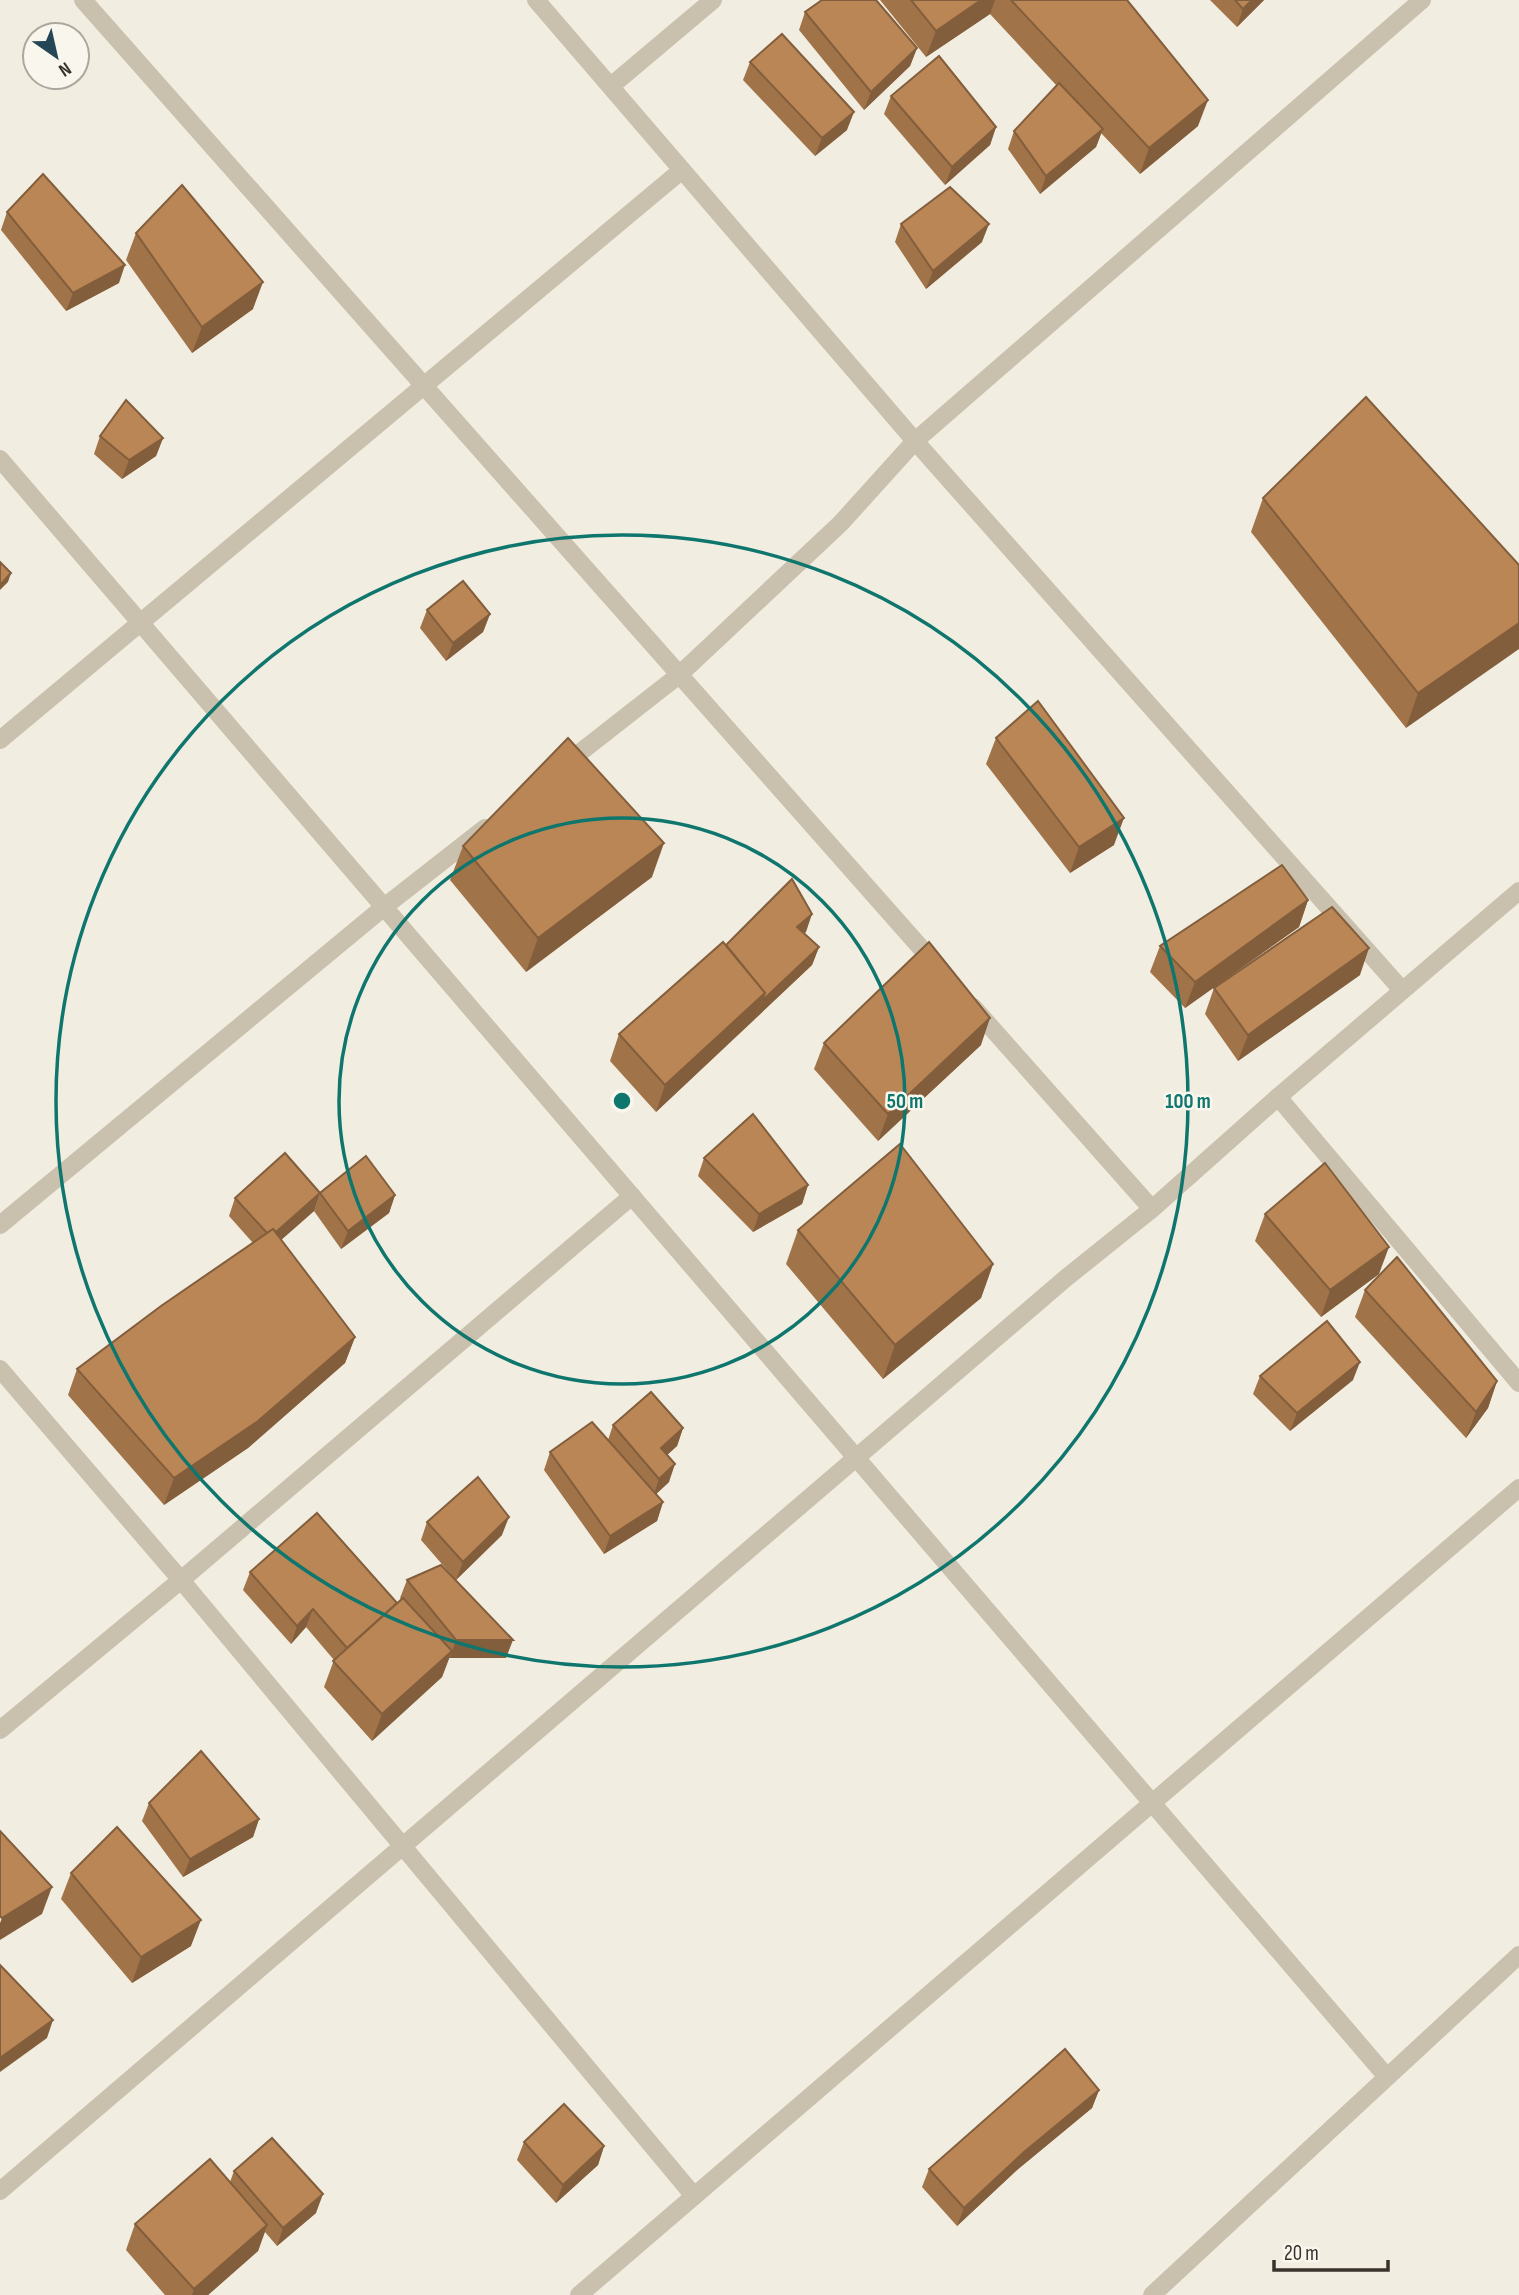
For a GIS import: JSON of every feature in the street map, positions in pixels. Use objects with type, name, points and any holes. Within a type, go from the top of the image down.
[{"type":"street","points":[[83,0],[1152,1209]]},
{"type":"street","points":[[536,0],[915,441],[1402,990]]},
{"type":"street","points":[[611,86],[713,0]]},
{"type":"street","points":[[545,780],[679,674],[841,523],[915,441],[1422,0]]},
{"type":"street","points":[[0,740],[682,170]]},
{"type":"street","points":[[0,459],[1387,2077]]},
{"type":"street","points":[[0,1225],[384,907],[502,814]]},
{"type":"street","points":[[0,2191],[856,1457],[1066,1278],[1152,1209],[1278,1097],[1519,891]]},
{"type":"street","points":[[1278,1097],[1519,1383]]},
{"type":"street","points":[[0,1730],[181,1580],[632,1196]]},
{"type":"street","points":[[0,1369],[181,1580],[694,2196]]},
{"type":"street","points":[[579,2295],[1519,1488]]},
{"type":"street","points":[[1152,2295],[1518,1958]]},
{"type":"building","points":[[822,0],[876,0],[917,48],[871,92],[805,12]]},
{"type":"building","points":[[911,0],[981,0],[936,31]]},
{"type":"building","points":[[1011,0],[1127,0],[1208,100],[1149,148]]},
{"type":"building","points":[[1235,0],[1252,0],[1243,9]]},
{"type":"building","points":[[782,34],[854,112],[822,138],[750,62]]},
{"type":"building","points":[[939,56],[996,127],[952,167],[891,96]]},
{"type":"building","points":[[1059,83],[1103,129],[1046,176],[1014,131]]},
{"type":"building","points":[[43,174],[125,265],[73,293],[7,212]]},
{"type":"building","points":[[182,185],[263,282],[202,327],[136,233]]},
{"type":"building","points":[[950,187],[989,224],[933,271],[901,224]]},
{"type":"building","points":[[1366,397],[1519,565],[1519,623],[1418,693],[1263,498]]},
{"type":"building","points":[[126,400],[163,438],[129,460],[100,436]]},
{"type":"building","points":[[0,562],[11,573],[0,585]]},
{"type":"building","points":[[463,581],[490,614],[453,643],[427,610]]},
{"type":"building","points":[[1038,701],[1124,818],[1079,847],[996,738]]},
{"type":"building","points":[[568,738],[664,843],[538,938],[463,846]]},
{"type":"building","points":[[1282,865],[1308,900],[1195,982],[1160,946]]},
{"type":"building","points":[[792,879],[812,914],[797,927],[819,947],[762,1001],[765,993],[726,945]]},
{"type":"building","points":[[1332,907],[1369,948],[1248,1035],[1214,988]]},
{"type":"building","points":[[723,942],[765,993],[665,1085],[619,1034]]},
{"type":"building","points":[[929,942],[990,1018],[888,1114],[824,1043]]},
{"type":"building","points":[[753,1114],[808,1185],[759,1214],[704,1158]]},
{"type":"building","points":[[900,1144],[993,1264],[895,1345],[798,1230]]},
{"type":"building","points":[[285,1153],[320,1193],[276,1232],[273,1229],[267,1233],[235,1198]]},
{"type":"building","points":[[366,1156],[395,1195],[348,1231],[320,1193]]},
{"type":"building","points":[[1325,1163],[1389,1247],[1330,1290],[1265,1214]]},
{"type":"building","points":[[273,1229],[355,1337],[258,1421],[174,1478],[77,1369],[161,1306]]},
{"type":"building","points":[[1397,1257],[1497,1381],[1476,1412],[1365,1290]]},
{"type":"building","points":[[1327,1321],[1360,1362],[1297,1413],[1260,1376]]},
{"type":"building","points":[[651,1392],[683,1428],[661,1448],[675,1464],[659,1479],[613,1425]]},
{"type":"building","points":[[592,1422],[663,1502],[610,1536],[550,1452]]},
{"type":"building","points":[[478,1477],[509,1517],[463,1562],[427,1522]]},
{"type":"building","points":[[317,1513],[397,1603],[347,1648],[313,1609],[297,1626],[250,1572]]},
{"type":"building","points":[[441,1565],[513,1640],[456,1640],[407,1580]]},
{"type":"building","points":[[403,1598],[452,1651],[382,1714],[333,1661]]},
{"type":"building","points":[[201,1751],[259,1819],[190,1859],[149,1803]]},
{"type":"building","points":[[117,1827],[201,1920],[141,1957],[71,1873]]},
{"type":"building","points":[[0,1831],[52,1887],[2,1918],[0,1916]]},
{"type":"building","points":[[0,1965],[53,2020],[0,2058]]},
{"type":"building","points":[[1065,2049],[1099,2090],[1024,2152],[964,2208],[929,2169]]},
{"type":"building","points":[[564,2104],[604,2146],[563,2185],[524,2142]]},
{"type":"building","points":[[272,2138],[323,2194],[283,2228],[234,2171]]},
{"type":"building","points":[[210,2159],[267,2225],[194,2289],[135,2224]]}]
